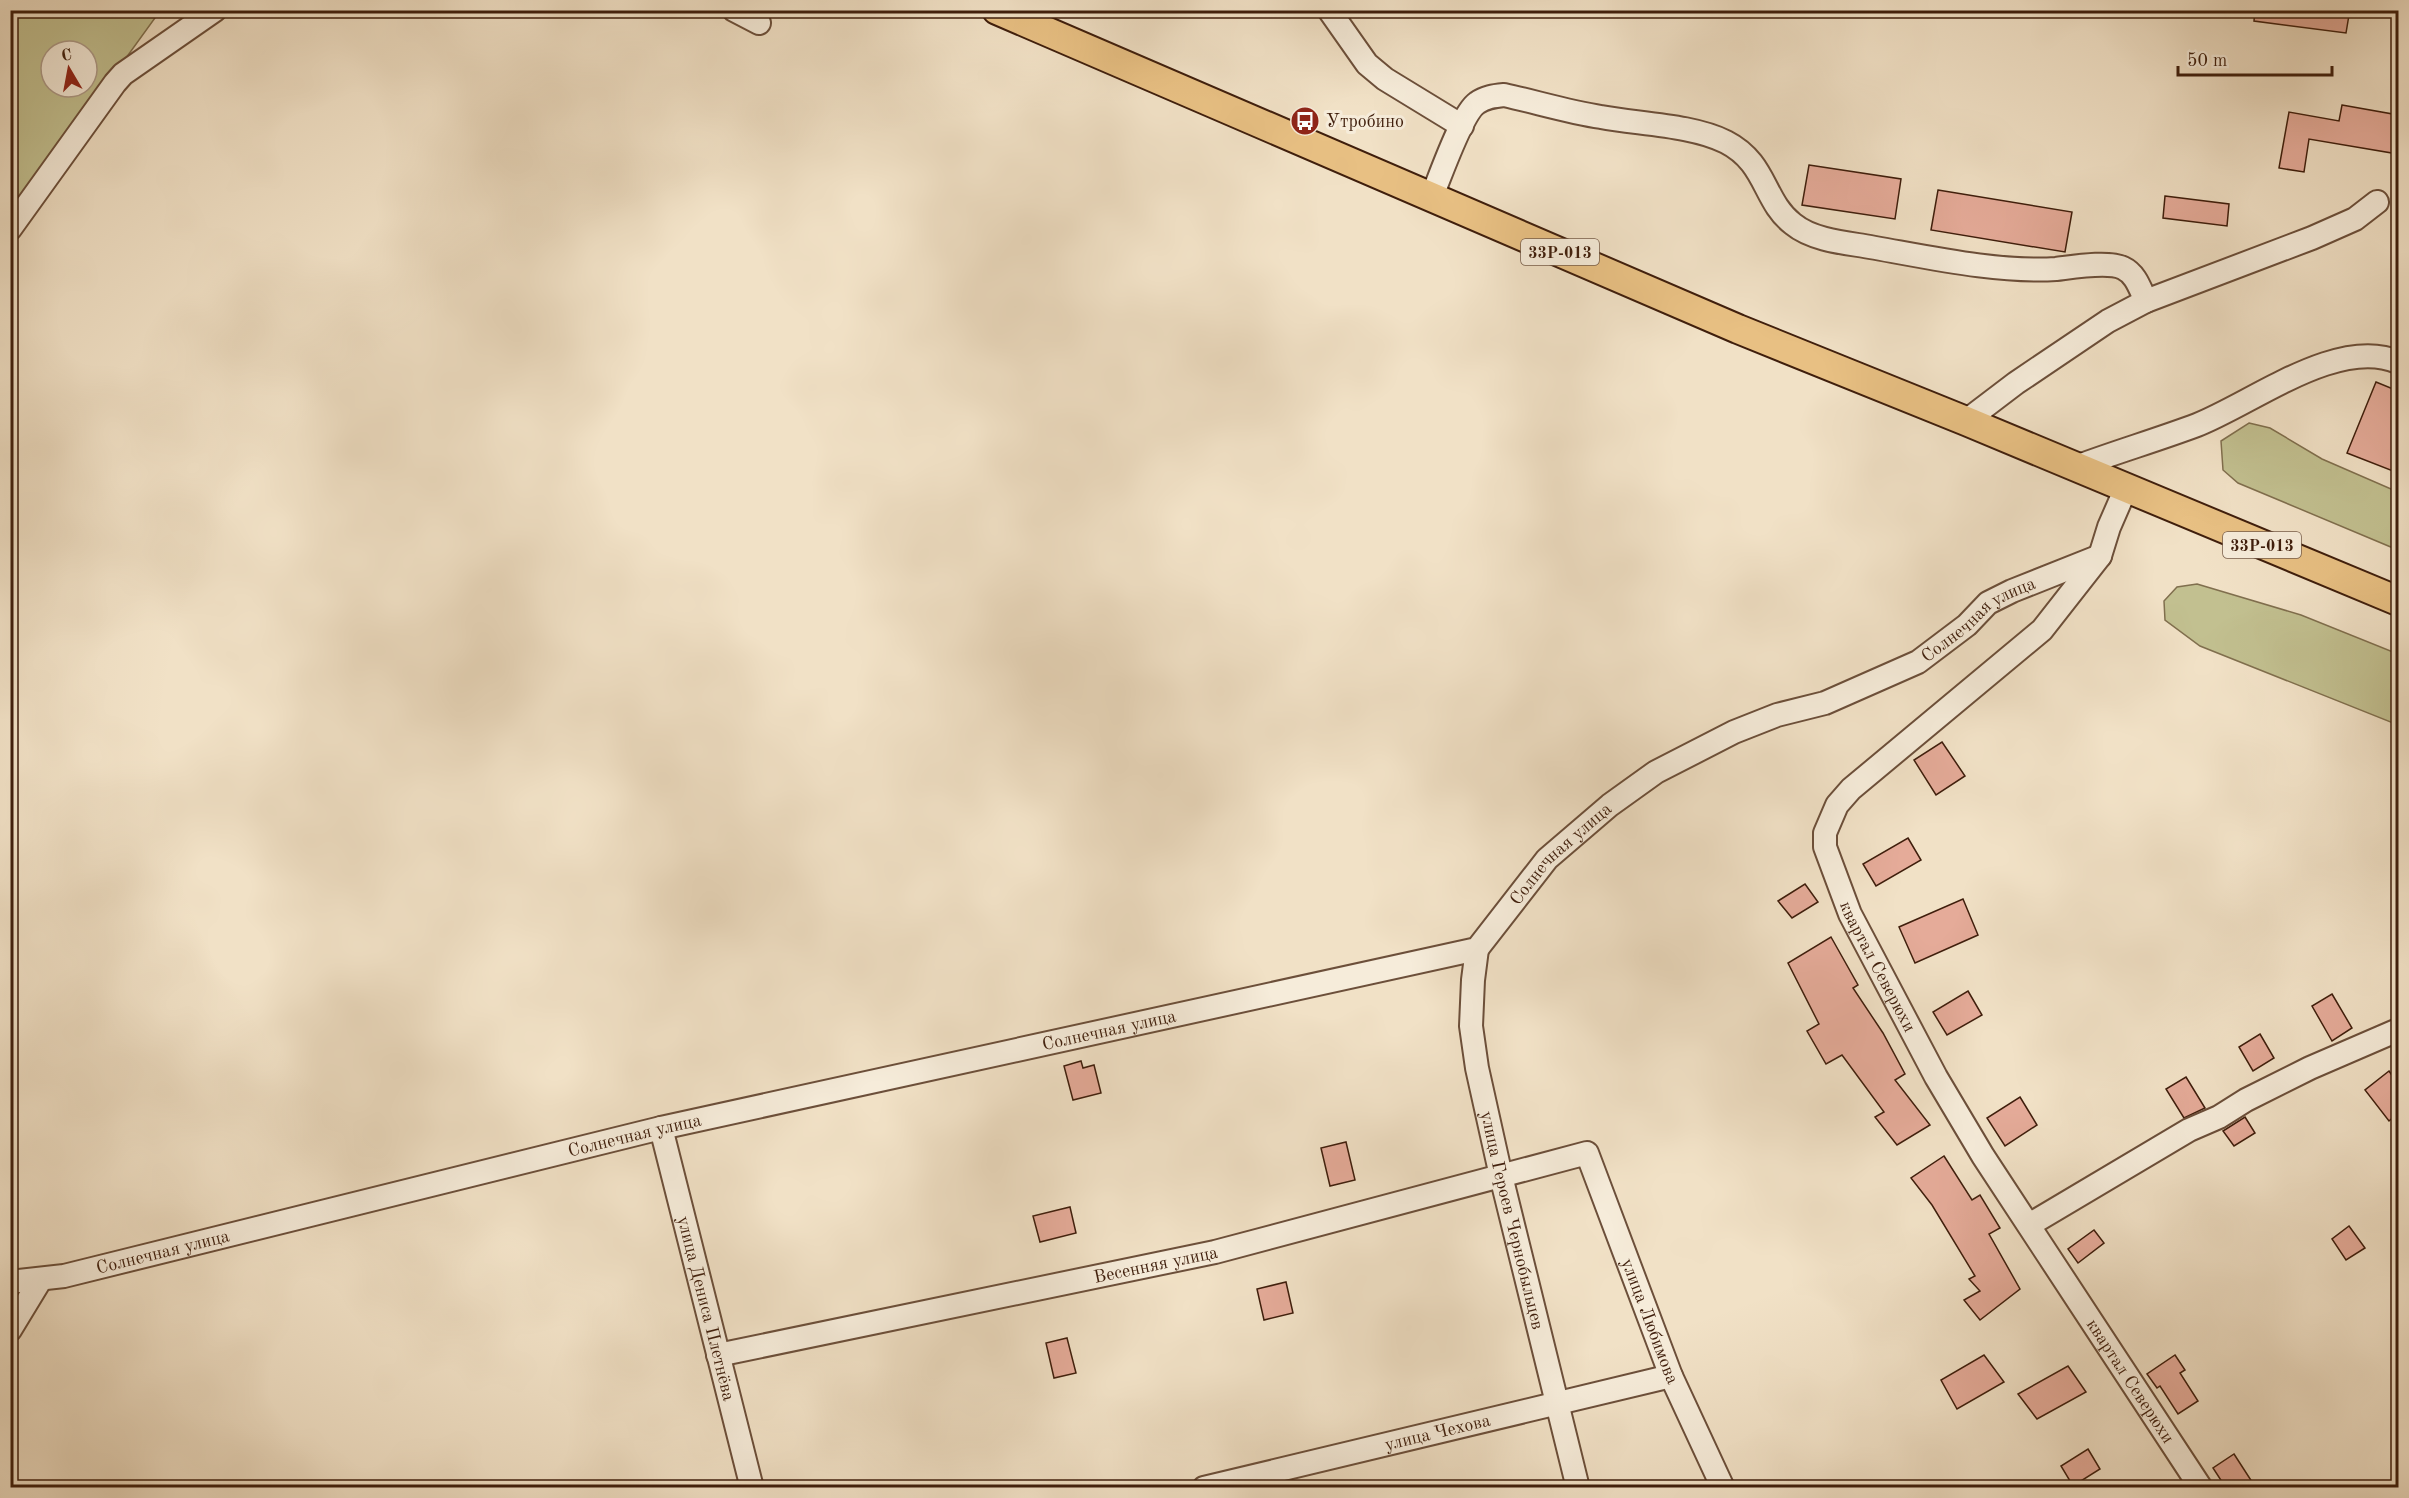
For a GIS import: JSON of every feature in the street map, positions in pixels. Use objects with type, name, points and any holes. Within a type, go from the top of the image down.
[{"type":"main road","name":"33Р-013","points":[[997,10],[1738,329],[1966,421],[2398,601]]},
{"type":"street","points":[[10,229],[123,74],[215,10]]},
{"type":"street","points":[[734,10],[759,23]]},
{"type":"street","points":[[1329,10],[1338,27],[1367,64],[1385,79],[1462,126]]},
{"type":"street","points":[[1432,196],[1462,126],[1476,103],[1490,96],[1504,95],[1598,117],[1702,133],[1726,142],[1747,156],[1762,176],[1775,202],[1792,224],[1807,233],[1844,243],[2007,268],[2045,269],[2107,265],[2122,268],[2134,276],[2146,301]]},
{"type":"street","points":[[1966,421],[2016,383],[2108,321],[2146,301],[2312,238],[2355,219],[2378,202]]},
{"type":"street","points":[[2076,467],[2197,425],[2328,363],[2364,356],[2398,362]]},
{"type":"street","name":"квартал Северюхи","points":[[2126,488],[2109,526],[2100,556],[2035,637],[1851,789],[1838,805],[1825,833],[1825,848],[1850,914],[1936,1077],[1983,1156],[2201,1488]]},
{"type":"street","name":"Солнечная улица","points":[[10,1282],[64,1276],[661,1128],[1477,949],[1547,859],[1610,805],[1656,772],[1734,732],[1778,715],[1825,703],[1918,662],[1967,625],[1988,603],[2100,556]]},
{"type":"street","name":"улица Героев Чернобыльцев","points":[[1477,949],[1471,1026],[1478,1068],[1501,1176],[1578,1488]]},
{"type":"street","points":[[2029,1225],[2189,1130],[2219,1117],[2246,1100],[2310,1068],[2394,1039]]},
{"type":"street","name":"улица Дениса Плетнёва","points":[[661,1128],[752,1488]]},
{"type":"street","name":"Весенняя улица","points":[[718,1355],[1215,1252],[1587,1153]]},
{"type":"street","name":"улица Любимова","points":[[1587,1153],[1671,1376],[1723,1488]]},
{"type":"street","points":[[10,1330],[41,1279]]},
{"type":"street","name":"улица Чехова","points":[[1204,1488],[1671,1376]]},
{"type":"shaded area","points":[[11,11],[160,11],[99,95],[99,39],[39,39],[39,99],[96,99],[11,217]]},
{"type":"shaded area","points":[[2249,423],[2270,428],[2322,459],[2398,492],[2398,550],[2238,483],[2223,470],[2221,441]]},
{"type":"shaded area","points":[[2197,584],[2301,615],[2398,654],[2398,725],[2200,646],[2165,620],[2164,601],[2177,587]]},
{"type":"building","points":[[2255,10],[2316,10],[2349,15],[2346,33],[2254,21]]},
{"type":"building","points":[[2342,105],[2398,115],[2398,154],[2309,139],[2304,172],[2279,168],[2289,112],[2339,121]]},
{"type":"building","points":[[1809,165],[1901,179],[1895,219],[1802,205]]},
{"type":"building","points":[[1938,190],[2072,212],[2065,252],[1931,230]]},
{"type":"building","points":[[2165,196],[2229,204],[2227,226],[2163,218]]},
{"type":"building","points":[[2376,382],[2398,391],[2398,473],[2347,453]]},
{"type":"building","points":[[1942,742],[1965,776],[1936,795],[1914,760]]},
{"type":"building","points":[[1908,838],[1921,860],[1876,886],[1863,864]]},
{"type":"building","points":[[1805,884],[1818,902],[1792,918],[1778,901]]},
{"type":"building","points":[[1963,899],[1978,935],[1915,963],[1899,927]]},
{"type":"building","points":[[1831,937],[1858,985],[1853,988],[1883,1033],[1905,1074],[1895,1080],[1930,1125],[1897,1145],[1875,1117],[1884,1112],[1842,1055],[1826,1064],[1807,1031],[1819,1024],[1788,963]]},
{"type":"building","points":[[1968,991],[1982,1015],[1947,1035],[1933,1012]]},
{"type":"building","points":[[2332,994],[2352,1028],[2332,1041],[2312,1006]]},
{"type":"building","points":[[2260,1034],[2274,1058],[2253,1071],[2239,1047]]},
{"type":"building","points":[[1081,1061],[1083,1068],[1094,1065],[1101,1093],[1073,1100],[1064,1066]]},
{"type":"building","points":[[2389,1071],[2398,1084],[2398,1113],[2389,1121],[2365,1090]]},
{"type":"building","points":[[2186,1077],[2205,1108],[2184,1118],[2166,1089]]},
{"type":"building","points":[[2020,1097],[2037,1125],[2005,1146],[1987,1118]]},
{"type":"building","points":[[2245,1117],[2255,1133],[2234,1146],[2223,1131]]},
{"type":"building","points":[[1346,1142],[1355,1180],[1330,1186],[1321,1148]]},
{"type":"building","points":[[1944,1156],[1972,1200],[1980,1195],[2000,1228],[1989,1234],[2020,1289],[1980,1320],[1964,1300],[1980,1291],[1969,1279],[1975,1276],[1932,1205],[1911,1178]]},
{"type":"building","points":[[1070,1207],[1076,1233],[1040,1242],[1033,1216]]},
{"type":"building","points":[[2349,1226],[2365,1248],[2346,1260],[2332,1239]]},
{"type":"building","points":[[2094,1230],[2104,1243],[2078,1263],[2068,1249]]},
{"type":"building","points":[[1286,1282],[1293,1313],[1264,1320],[1257,1289]]},
{"type":"building","points":[[1067,1338],[1076,1373],[1054,1378],[1046,1343]]},
{"type":"building","points":[[1984,1355],[2004,1382],[1957,1409],[1941,1380]]},
{"type":"building","points":[[2175,1355],[2185,1370],[2180,1373],[2198,1401],[2178,1414],[2160,1386],[2157,1388],[2147,1374]]},
{"type":"building","points":[[2068,1366],[2086,1392],[2037,1419],[2018,1394]]},
{"type":"building","points":[[2088,1449],[2100,1469],[2073,1486],[2061,1466]]},
{"type":"building","points":[[2234,1454],[2256,1488],[2226,1488],[2213,1468]]},
{"type":"place","name":"Утробино","points":[[1305,121]]}]
